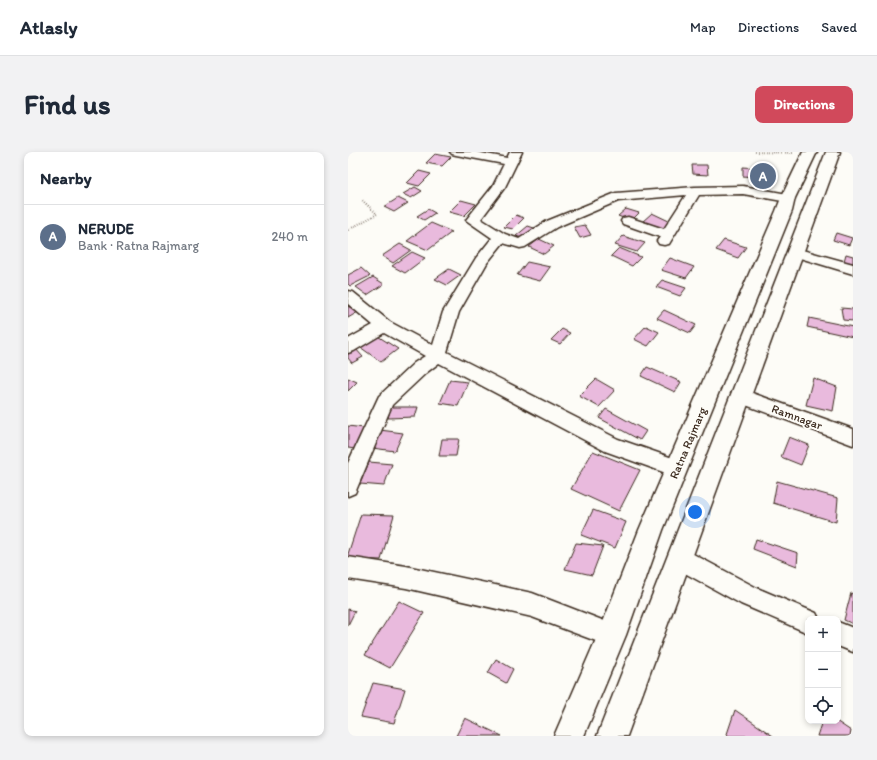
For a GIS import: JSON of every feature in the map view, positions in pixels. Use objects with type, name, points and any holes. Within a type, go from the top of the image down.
[{"type":"highway","points":[[612,736],[833,152]]},
{"type":"highway","name":"Ratna Rajmarg","points":[[569,736],[612,635],[651,530],[779,225],[788,198],[810,153]]},
{"type":"street","points":[[456,152],[514,157],[499,187],[473,220],[500,237],[520,244],[552,224],[616,198],[695,191],[742,190],[788,198]]},
{"type":"street","points":[[628,221],[666,238],[695,191]]},
{"type":"street","points":[[348,487],[385,400],[420,368],[438,355],[451,312],[481,262],[500,237]]},
{"type":"street","points":[[795,252],[853,269]]},
{"type":"street","points":[[348,296],[384,326],[438,355],[612,444],[677,468]]},
{"type":"street","points":[[348,347],[384,326]]},
{"type":"street","name":"Ramnagar","points":[[741,396],[853,437]]},
{"type":"street","points":[[680,558],[749,596],[805,620]]},
{"type":"street","points":[[348,568],[406,577],[532,605],[612,635]]},
{"type":"street","points":[[841,635],[853,640]]},
{"type":"path","points":[[755,152],[810,153]]},
{"type":"path","points":[[348,230],[377,214],[362,200]]},
{"type":"building","points":[[435,154],[451,157],[442,166],[426,163]]},
{"type":"building","points":[[692,165],[707,165],[708,175],[693,174]]},
{"type":"building","points":[[743,167],[772,169],[773,179],[743,176]]},
{"type":"building","points":[[419,171],[431,174],[419,186],[407,183]]},
{"type":"building","points":[[415,187],[422,191],[411,198],[403,194]]},
{"type":"building","points":[[398,198],[408,203],[394,212],[384,207]]},
{"type":"building","points":[[461,200],[476,204],[464,216],[449,212]]},
{"type":"building","points":[[428,209],[435,213],[424,220],[417,216]]},
{"type":"building","points":[[626,209],[639,213],[631,221],[618,216]]},
{"type":"building","points":[[652,213],[671,222],[660,230],[642,222]]},
{"type":"building","points":[[516,215],[524,218],[513,229],[504,227]]},
{"type":"building","points":[[431,223],[452,232],[428,250],[407,241]]},
{"type":"building","points":[[585,225],[591,235],[580,238],[574,227]]},
{"type":"building","points":[[528,226],[537,229],[525,239],[516,236]]},
{"type":"building","points":[[836,233],[852,238],[849,245],[833,240]]},
{"type":"building","points":[[623,236],[645,243],[637,252],[615,245]]},
{"type":"building","points":[[539,239],[554,246],[544,254],[529,247]]},
{"type":"building","points":[[724,240],[746,247],[738,258],[716,250]]},
{"type":"building","points":[[400,244],[411,250],[393,263],[382,256]]},
{"type":"building","points":[[619,248],[641,257],[632,266],[611,256]]},
{"type":"building","points":[[412,252],[425,258],[405,273],[392,266]]},
{"type":"building","points":[[846,254],[853,256],[853,264],[844,261]]},
{"type":"building","points":[[670,258],[694,267],[686,278],[661,270]]},
{"type":"building","points":[[527,262],[550,267],[540,281],[517,275]]},
{"type":"building","points":[[361,268],[370,276],[350,286],[348,284],[348,275]]},
{"type":"building","points":[[449,269],[461,275],[447,285],[435,279]]},
{"type":"building","points":[[373,277],[384,284],[367,295],[356,287]]},
{"type":"building","points":[[662,280],[686,288],[680,296],[656,287]]},
{"type":"building","points":[[348,306],[358,312],[348,318]]},
{"type":"building","points":[[841,308],[853,309],[853,321],[843,320]]},
{"type":"building","points":[[664,310],[696,325],[690,333],[657,318]]},
{"type":"building","points":[[809,318],[853,327],[853,337],[807,327]]},
{"type":"building","points":[[646,326],[659,332],[648,346],[634,339]]},
{"type":"building","points":[[562,329],[570,333],[560,344],[551,340]]},
{"type":"building","points":[[376,335],[398,349],[381,362],[360,347]]},
{"type":"building","points":[[355,348],[363,357],[352,363],[348,358],[348,352]]},
{"type":"building","points":[[647,367],[681,382],[675,392],[641,376]]},
{"type":"building","points":[[348,378],[357,382],[348,391]]},
{"type":"building","points":[[813,378],[837,387],[833,411],[806,405]]},
{"type":"building","points":[[596,379],[615,390],[599,407],[579,396]]},
{"type":"building","points":[[450,380],[468,382],[458,406],[440,403]]},
{"type":"building","points":[[391,407],[418,407],[415,417],[388,418]]},
{"type":"building","points":[[606,409],[646,431],[640,440],[599,418]]},
{"type":"building","points":[[348,426],[364,428],[355,449],[348,448]]},
{"type":"building","points":[[380,430],[403,433],[395,451],[372,448]]},
{"type":"building","points":[[789,437],[809,445],[801,465],[781,457]]},
{"type":"building","points":[[442,439],[459,439],[456,456],[439,456]]},
{"type":"building","points":[[593,451],[640,470],[619,511],[571,489]]},
{"type":"building","points":[[369,462],[392,464],[384,486],[360,484]]},
{"type":"building","points":[[777,481],[838,498],[836,522],[773,503]]},
{"type":"building","points":[[593,510],[626,522],[615,548],[581,535]]},
{"type":"building","points":[[361,514],[394,515],[381,560],[348,559],[348,554]]},
{"type":"building","points":[[756,539],[798,553],[797,566],[753,549]]},
{"type":"building","points":[[576,543],[603,546],[592,575],[565,569]]},
{"type":"building","points":[[851,593],[853,594],[853,624],[844,620]]},
{"type":"building","points":[[399,601],[424,613],[390,668],[365,655]]},
{"type":"building","points":[[348,609],[355,611],[348,625]]},
{"type":"building","points":[[496,659],[513,669],[506,683],[488,673]]},
{"type":"building","points":[[373,683],[405,689],[394,723],[361,717]]},
{"type":"building","points":[[735,710],[773,736],[729,736],[727,734]]},
{"type":"building","points":[[465,718],[502,736],[456,736]]},
{"type":"building","points":[[821,724],[840,724],[851,731],[850,736],[817,736]]},
{"type":"place","name":"NERUDE","points":[[763,176]]}]
